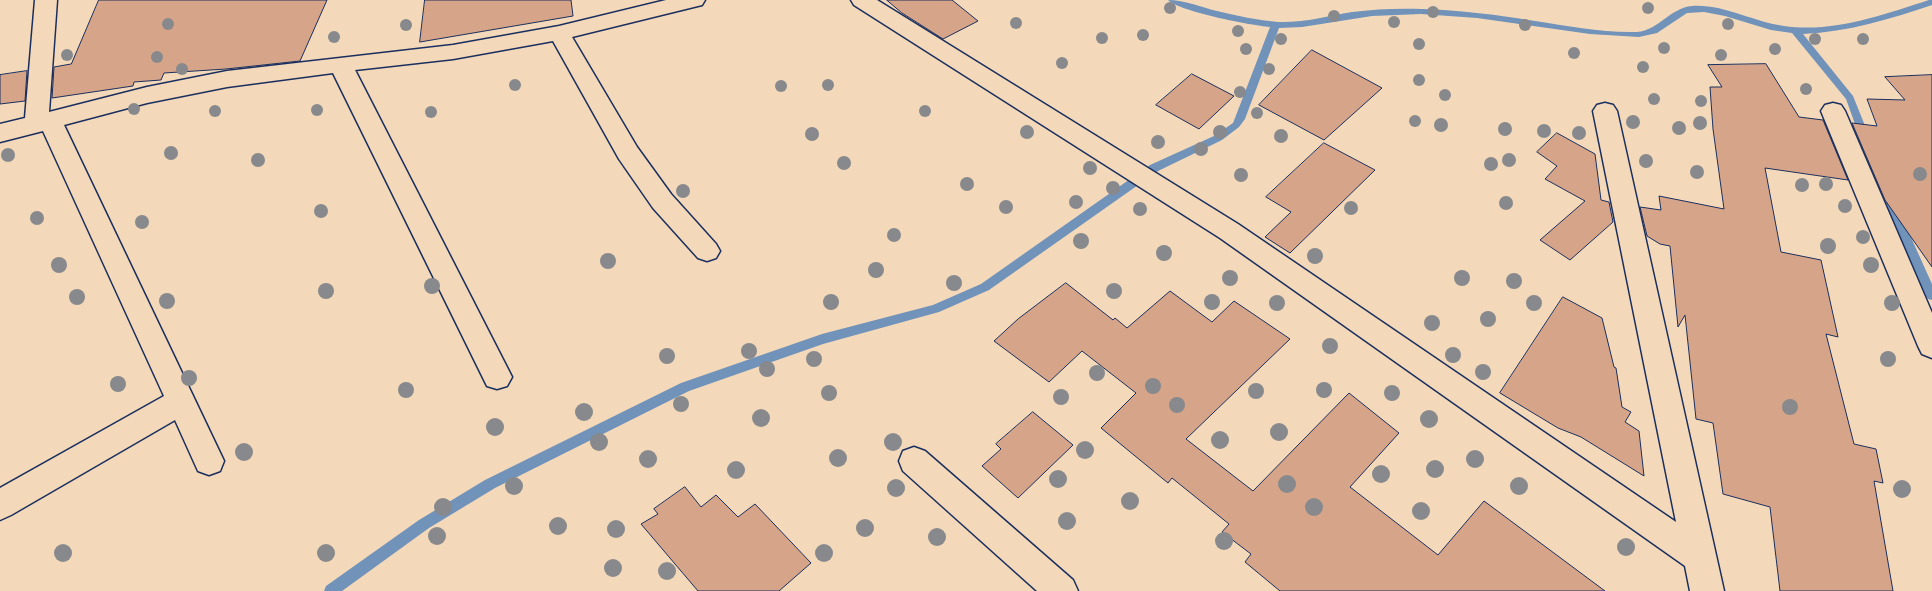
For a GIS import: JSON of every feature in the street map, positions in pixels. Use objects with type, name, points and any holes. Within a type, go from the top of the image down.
[{"type":"street","points":[[46,0],[43,123],[209,461]]},
{"type":"street","points":[[0,133],[146,95],[227,79],[452,52],[559,33],[694,0]]},
{"type":"street","points":[[862,0],[1229,231],[1700,557]]},
{"type":"street","points":[[559,33],[628,153],[662,201],[707,252]]},
{"type":"street","points":[[340,64],[497,377]]},
{"type":"street","points":[[1833,111],[1932,346]]},
{"type":"street","points":[[1605,112],[1707,591]]},
{"type":"street","points":[[0,505],[181,401]]},
{"type":"street","points":[[914,461],[1061,591]]},
{"type":"building","points":[[99,0],[327,0],[300,61],[164,73],[161,80],[134,82],[133,86],[52,98],[54,67],[71,64]]},
{"type":"building","points":[[425,0],[571,0],[573,16],[420,42]]},
{"type":"building","points":[[887,0],[952,0],[978,21],[943,39],[902,13]]},
{"type":"building","points":[[1312,50],[1382,88],[1324,140],[1259,105]]},
{"type":"building","points":[[1766,64],[1799,117],[1823,120],[1848,180],[1765,168],[1781,252],[1821,260],[1838,337],[1826,334],[1854,444],[1876,449],[1883,483],[1874,481],[1893,591],[1780,591],[1770,507],[1723,494],[1713,423],[1696,419],[1685,315],[1678,327],[1670,246],[1660,244],[1647,236],[1640,207],[1661,210],[1659,196],[1724,209],[1713,129],[1710,87],[1722,87],[1708,65]]},
{"type":"building","points":[[27,71],[25,101],[0,104],[0,75]]},
{"type":"building","points":[[1192,74],[1234,96],[1199,129],[1156,105]]},
{"type":"building","points":[[1932,75],[1932,267],[1885,200],[1852,123],[1877,126],[1867,99],[1905,100],[1885,77]]},
{"type":"building","points":[[1557,133],[1595,154],[1601,200],[1609,202],[1613,222],[1570,260],[1540,240],[1585,201],[1545,179],[1557,166],[1537,152]]},
{"type":"building","points":[[1324,143],[1375,170],[1290,253],[1265,237],[1291,212],[1266,197]]},
{"type":"building","points":[[1066,283],[1113,320],[1115,318],[1127,328],[1170,291],[1212,322],[1234,301],[1290,339],[1186,439],[1253,491],[1349,393],[1399,433],[1350,487],[1438,555],[1484,501],[1605,591],[1280,591],[1245,562],[1251,554],[1222,532],[1229,524],[1172,478],[1168,483],[1101,428],[1136,393],[1082,351],[1049,382],[994,341],[1018,319]]},
{"type":"building","points":[[1563,297],[1602,318],[1614,367],[1616,368],[1622,407],[1631,412],[1625,422],[1639,431],[1644,476],[1581,437],[1558,428],[1500,393]]},
{"type":"building","points":[[1033,412],[1073,445],[1018,498],[982,466],[1001,449],[996,444]]},
{"type":"building","points":[[685,487],[701,507],[716,495],[738,517],[755,504],[811,563],[779,591],[698,591],[641,524],[658,514],[654,509]]},
{"type":"waterway","points":[[1172,0],[1232,18],[1276,25]]},
{"type":"waterway","points":[[1795,30],[1839,28],[1896,14],[1932,2]]},
{"type":"waterway","points":[[1276,25],[1294,25],[1352,15],[1396,11],[1477,16],[1571,29],[1634,35],[1654,31],[1685,10],[1704,9],[1726,13],[1771,27],[1795,30]]},
{"type":"waterway","points":[[331,591],[424,524],[490,484],[685,387],[822,339],[935,309],[985,287],[1154,168],[1218,138],[1236,125],[1240,119],[1276,25]]},
{"type":"waterway","points":[[1795,30],[1850,98],[1865,138]]},
{"type":"waterway","points":[[1890,202],[1932,296]]}]
